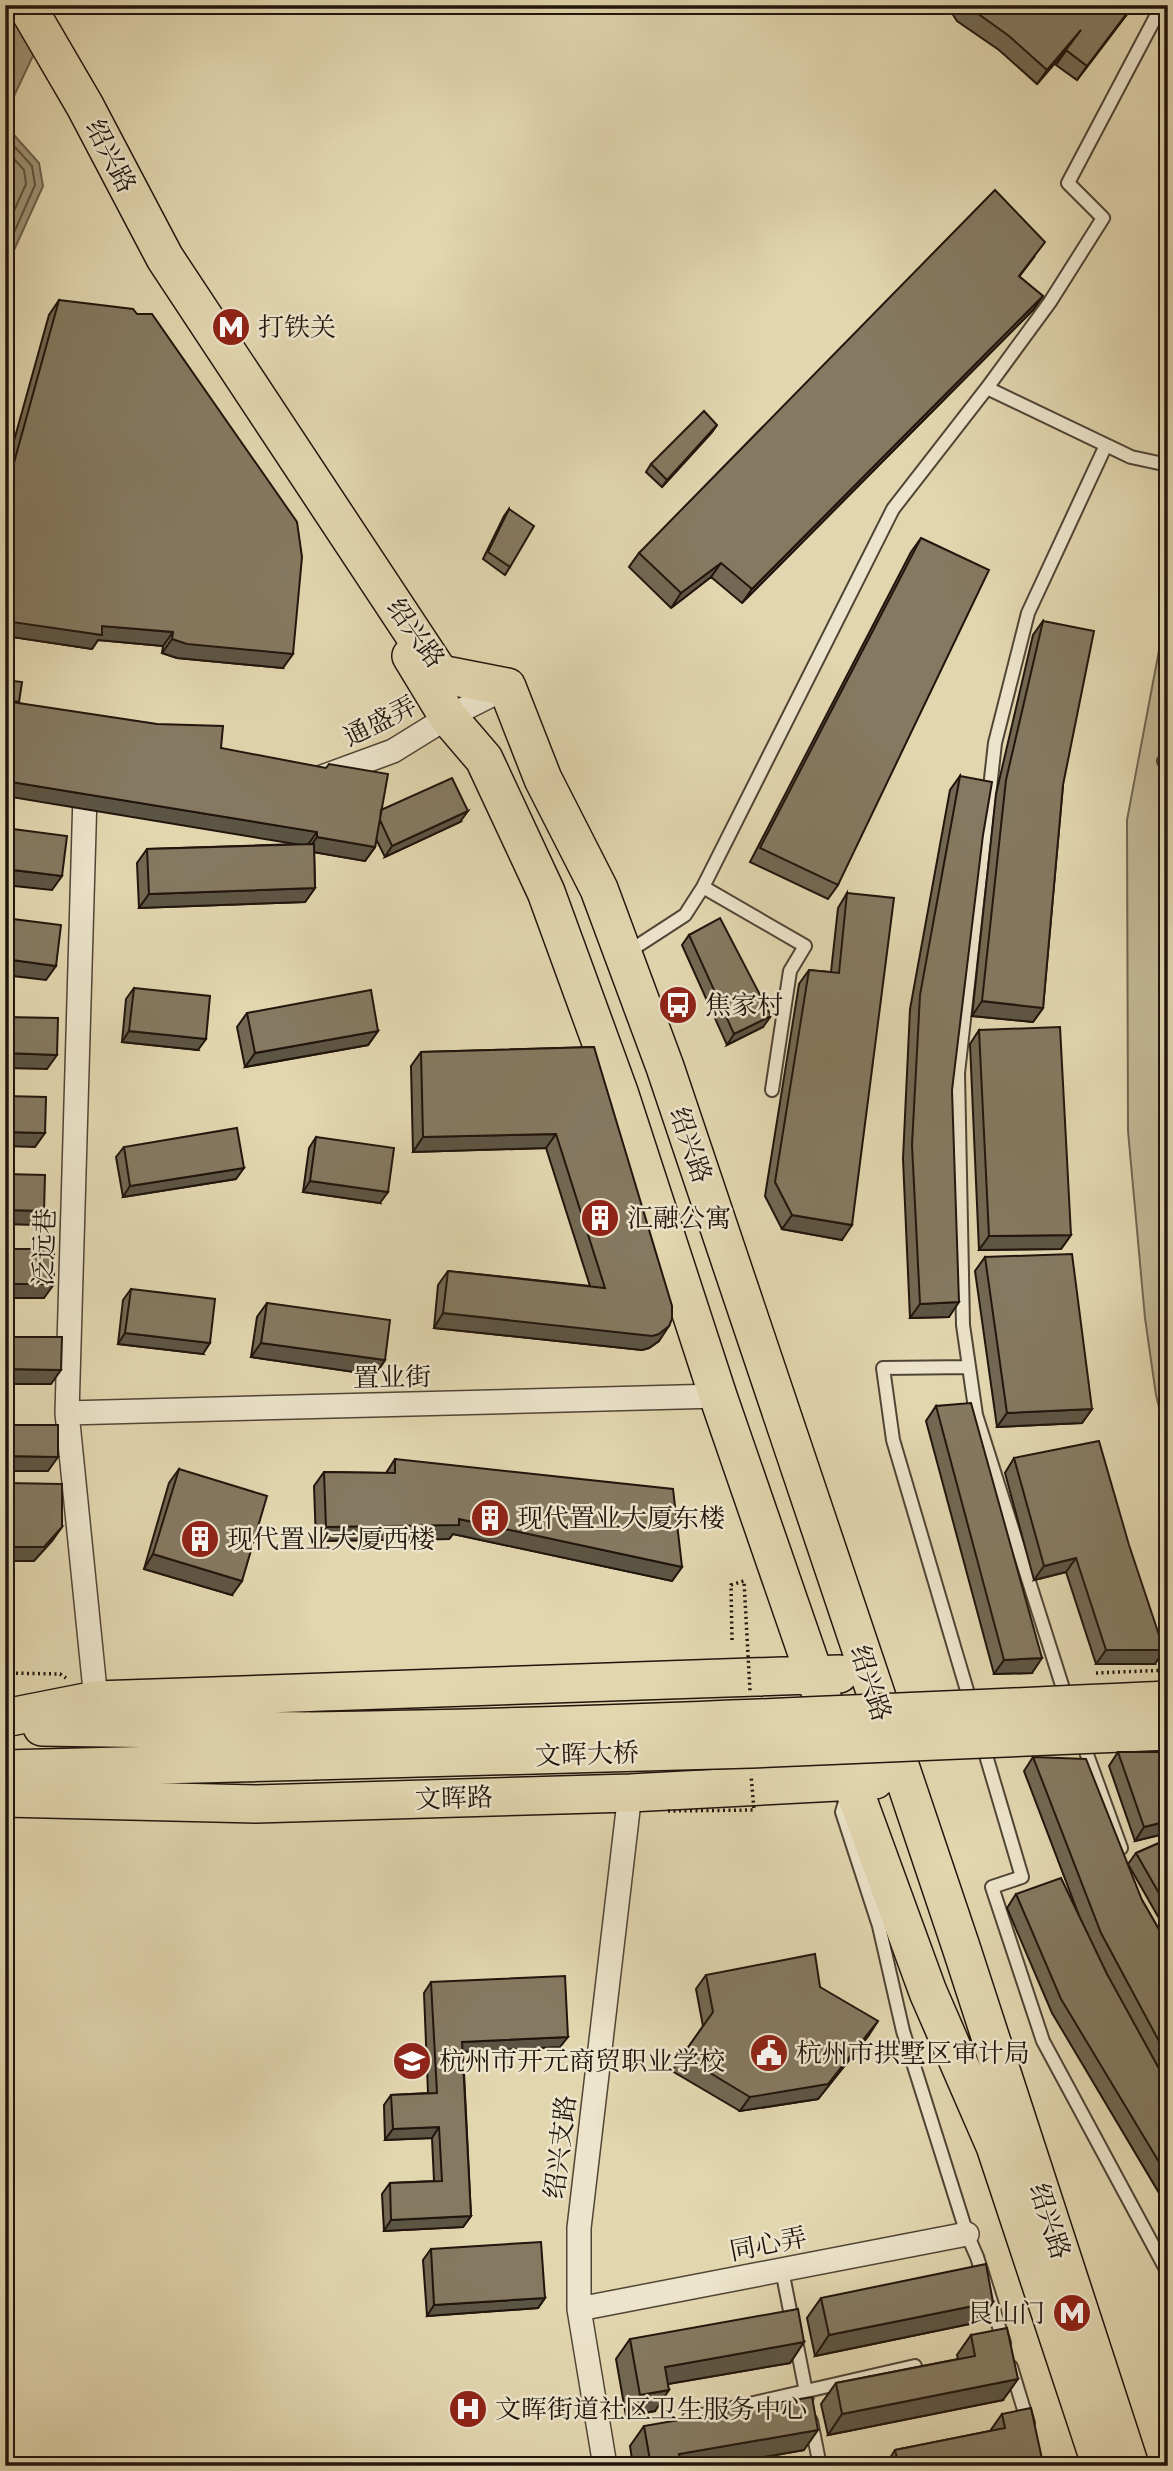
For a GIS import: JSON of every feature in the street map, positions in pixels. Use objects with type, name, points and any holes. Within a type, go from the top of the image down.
[{"type":"main road","name":"绍兴路","points":[[6,5],[85,106],[164,258],[440,674],[507,688],[543,779],[599,889],[665,1067],[961,1947],[1130,2466]]},
{"type":"main road","name":"绍兴路","points":[[26,5],[45,52],[147,263],[419,668],[448,717],[484,759],[546,892],[619,1092],[718,1396],[851,1781],[928,1992],[995,2146],[1101,2466]]},
{"type":"main road","points":[[5,1718],[96,1700],[816,1676],[867,1671]]},
{"type":"main road","name":"文晖大桥","points":[[5,1769],[311,1746],[460,1729],[1168,1700]]},
{"type":"main road","name":"文晖大桥","points":[[5,1726],[311,1746],[751,1749],[1168,1731]]},
{"type":"main road","name":"文晖路","points":[[5,1798],[256,1804],[630,1793],[903,1780]]},
{"type":"street","name":"通盛弄","points":[[306,781],[340,772],[393,751],[448,717],[507,688]]},
{"type":"street","name":"泛远巷","points":[[62,789],[96,796],[67,1413],[96,1700]]},
{"type":"street","name":"置业街","points":[[67,1413],[718,1396]]},
{"type":"street","name":"绍兴支路","points":[[606,2466],[579,2309],[579,2228],[630,1793]]},
{"type":"street","name":"同心弄","points":[[579,2309],[967,2234]]},
{"type":"lane","points":[[624,955],[685,915],[703,887],[893,509],[1050,302],[1103,218],[1068,183],[1162,5]]},
{"type":"lane","points":[[987,388],[1131,457],[1168,465]]},
{"type":"lane","points":[[1106,445],[1028,613],[995,743],[958,1073],[963,1325],[976,1415],[1053,1661],[1121,1848]]},
{"type":"lane","points":[[703,887],[805,946],[790,971],[772,1090]]},
{"type":"lane","points":[[969,1367],[883,1368],[893,1440],[975,1718]]},
{"type":"lane","points":[[979,1731],[1022,1877],[992,1887],[1043,2041],[1168,2273]]},
{"type":"lane","points":[[851,1781],[842,1812],[878,1926],[903,2031],[1033,2440]]},
{"type":"lane","points":[[782,2270],[820,2466]]},
{"type":"lane","points":[[689,2418],[915,2366]]},
{"type":"path","points":[[732,1640],[731,1586],[744,1581],[750,1692]]},
{"type":"path","points":[[1084,1674],[1168,1670]]},
{"type":"shaded area","points":[[1168,603],[1168,1444],[1156,1395],[1145,1318],[1128,1131],[1127,820]]},
{"type":"water","points":[[5,5],[57,5],[5,115]]},
{"type":"water","points":[[5,125],[39,163],[43,186],[5,270]]},
{"type":"building","points":[[966,5],[1133,5],[1087,66],[1066,50],[1081,30],[1047,70],[1009,36]]},
{"type":"building","points":[[995,190],[1045,242],[1019,276],[1043,296],[752,589],[721,563],[681,593],[639,553]]},
{"type":"building","points":[[59,300],[133,309],[137,314],[152,314],[297,522],[302,557],[293,654],[187,644],[172,639],[173,632],[102,626],[102,635],[5,621],[5,495]]},
{"type":"building","points":[[704,411],[717,425],[667,480],[651,464]]},
{"type":"building","points":[[509,509],[534,526],[510,567],[488,552]]},
{"type":"building","points":[[921,538],[989,570],[838,885],[760,848]]},
{"type":"building","points":[[1043,621],[1094,631],[1063,785],[1043,1008],[982,1001],[1006,780]]},
{"type":"building","points":[[5,680],[22,682],[19,702],[5,700]]},
{"type":"building","points":[[5,701],[157,724],[223,726],[221,748],[326,768],[329,764],[388,774],[375,847],[317,837],[317,832],[5,781]]},
{"type":"building","points":[[960,776],[992,782],[952,1090],[959,1302],[920,1304],[912,1145],[920,995]]},
{"type":"building","points":[[452,778],[468,811],[392,846],[380,820],[381,810]]},
{"type":"building","points":[[5,828],[67,836],[62,876],[5,869]]},
{"type":"building","points":[[314,844],[315,888],[149,894],[147,849]]},
{"type":"building","points":[[847,893],[894,898],[852,1225],[792,1215],[775,1182],[809,970],[839,973]]},
{"type":"building","points":[[5,918],[61,925],[56,966],[5,959]]},
{"type":"building","points":[[720,918],[771,1016],[734,1034],[689,935]]},
{"type":"building","points":[[134,988],[210,996],[206,1039],[129,1031]]},
{"type":"building","points":[[371,990],[378,1031],[255,1053],[247,1013]]},
{"type":"building","points":[[5,1017],[58,1018],[57,1055],[5,1053]]},
{"type":"building","points":[[1060,1027],[1071,1235],[989,1236],[979,1030]]},
{"type":"building","name":"汇融公寓","points":[[594,1047],[672,1306],[669,1326],[652,1336],[443,1313],[448,1271],[605,1288],[556,1134],[423,1137],[421,1052]]},
{"type":"building","points":[[5,1096],[46,1097],[45,1133],[5,1132]]},
{"type":"building","points":[[237,1128],[244,1168],[130,1186],[124,1147]]},
{"type":"building","points":[[316,1137],[394,1148],[388,1192],[310,1181]]},
{"type":"building","points":[[5,1174],[45,1175],[44,1211],[5,1210]]},
{"type":"building","points":[[5,1249],[54,1249],[54,1284],[5,1284]]},
{"type":"building","points":[[1072,1254],[1092,1409],[1007,1413],[985,1257]]},
{"type":"building","points":[[131,1289],[215,1299],[210,1343],[125,1333]]},
{"type":"building","points":[[267,1303],[390,1320],[385,1360],[261,1343]]},
{"type":"building","points":[[5,1337],[62,1337],[61,1370],[5,1369]]},
{"type":"building","points":[[971,1403],[1042,1658],[1004,1660],[936,1406]]},
{"type":"building","points":[[5,1425],[58,1425],[58,1457],[5,1456]]},
{"type":"building","points":[[1099,1441],[1129,1545],[1164,1650],[1106,1650],[1076,1558],[1044,1566],[1014,1458]]},
{"type":"building","name":"现代置业大厦东楼","points":[[395,1459],[673,1489],[682,1567],[459,1519],[459,1525],[326,1527],[324,1472],[395,1473]]},
{"type":"building","name":"现代置业大厦西楼","points":[[179,1469],[267,1496],[242,1581],[153,1554]]},
{"type":"building","points":[[5,1483],[62,1484],[62,1527],[44,1547],[5,1547]]},
{"type":"building","points":[[1118,1752],[1168,1752],[1168,1821],[1144,1827]]},
{"type":"building","points":[[1033,1757],[1086,1759],[1142,1900],[1168,1945],[1168,2058],[1101,1933]]},
{"type":"building","points":[[1168,1839],[1168,1909],[1136,1853]]},
{"type":"building","points":[[1061,1878],[1107,1974],[1168,2085],[1168,2177],[1061,1999],[1016,1894]]},
{"type":"building","name":"杭州市拱墅区审计局","points":[[815,1954],[820,1987],[878,2021],[828,2084],[750,2097],[682,2056],[713,2012],[706,1975]]},
{"type":"building","points":[[565,1976],[568,2037],[462,2042],[471,2216],[391,2220],[390,2183],[442,2181],[439,2127],[393,2129],[391,2095],[437,2093],[431,1982]]},
{"type":"building","points":[[541,2242],[545,2298],[434,2305],[431,2249]]},
{"type":"building","points":[[986,2264],[993,2302],[829,2335],[821,2298]]},
{"type":"building","points":[[798,2309],[804,2342],[665,2367],[669,2390],[640,2395],[630,2339]]},
{"type":"building","points":[[1007,2328],[1018,2379],[842,2414],[836,2383],[975,2356],[971,2335]]},
{"type":"building","points":[[812,2397],[818,2430],[679,2454],[681,2466],[651,2466],[644,2426]]},
{"type":"building","points":[[1031,2408],[1042,2459],[1011,2466],[899,2466],[895,2450],[1005,2428],[1002,2414]]},
{"type":"place","name":"打铁关","points":[[231,327]]},
{"type":"place","name":"焦家村","points":[[678,1005]]},
{"type":"place","name":"汇融公寓","points":[[600,1218]]},
{"type":"place","name":"现代置业大厦东楼","points":[[490,1518]]},
{"type":"place","name":"现代置业大厦西楼","points":[[200,1539]]},
{"type":"place","name":"杭州市拱墅区审计局","points":[[769,2053]]},
{"type":"place","name":"杭州市开元商贸职业学校","points":[[412,2061]]},
{"type":"place","name":"艮山门","points":[[1072,2313]]},
{"type":"place","name":"文晖街道社区卫生服务中心","points":[[468,2409]]}]
